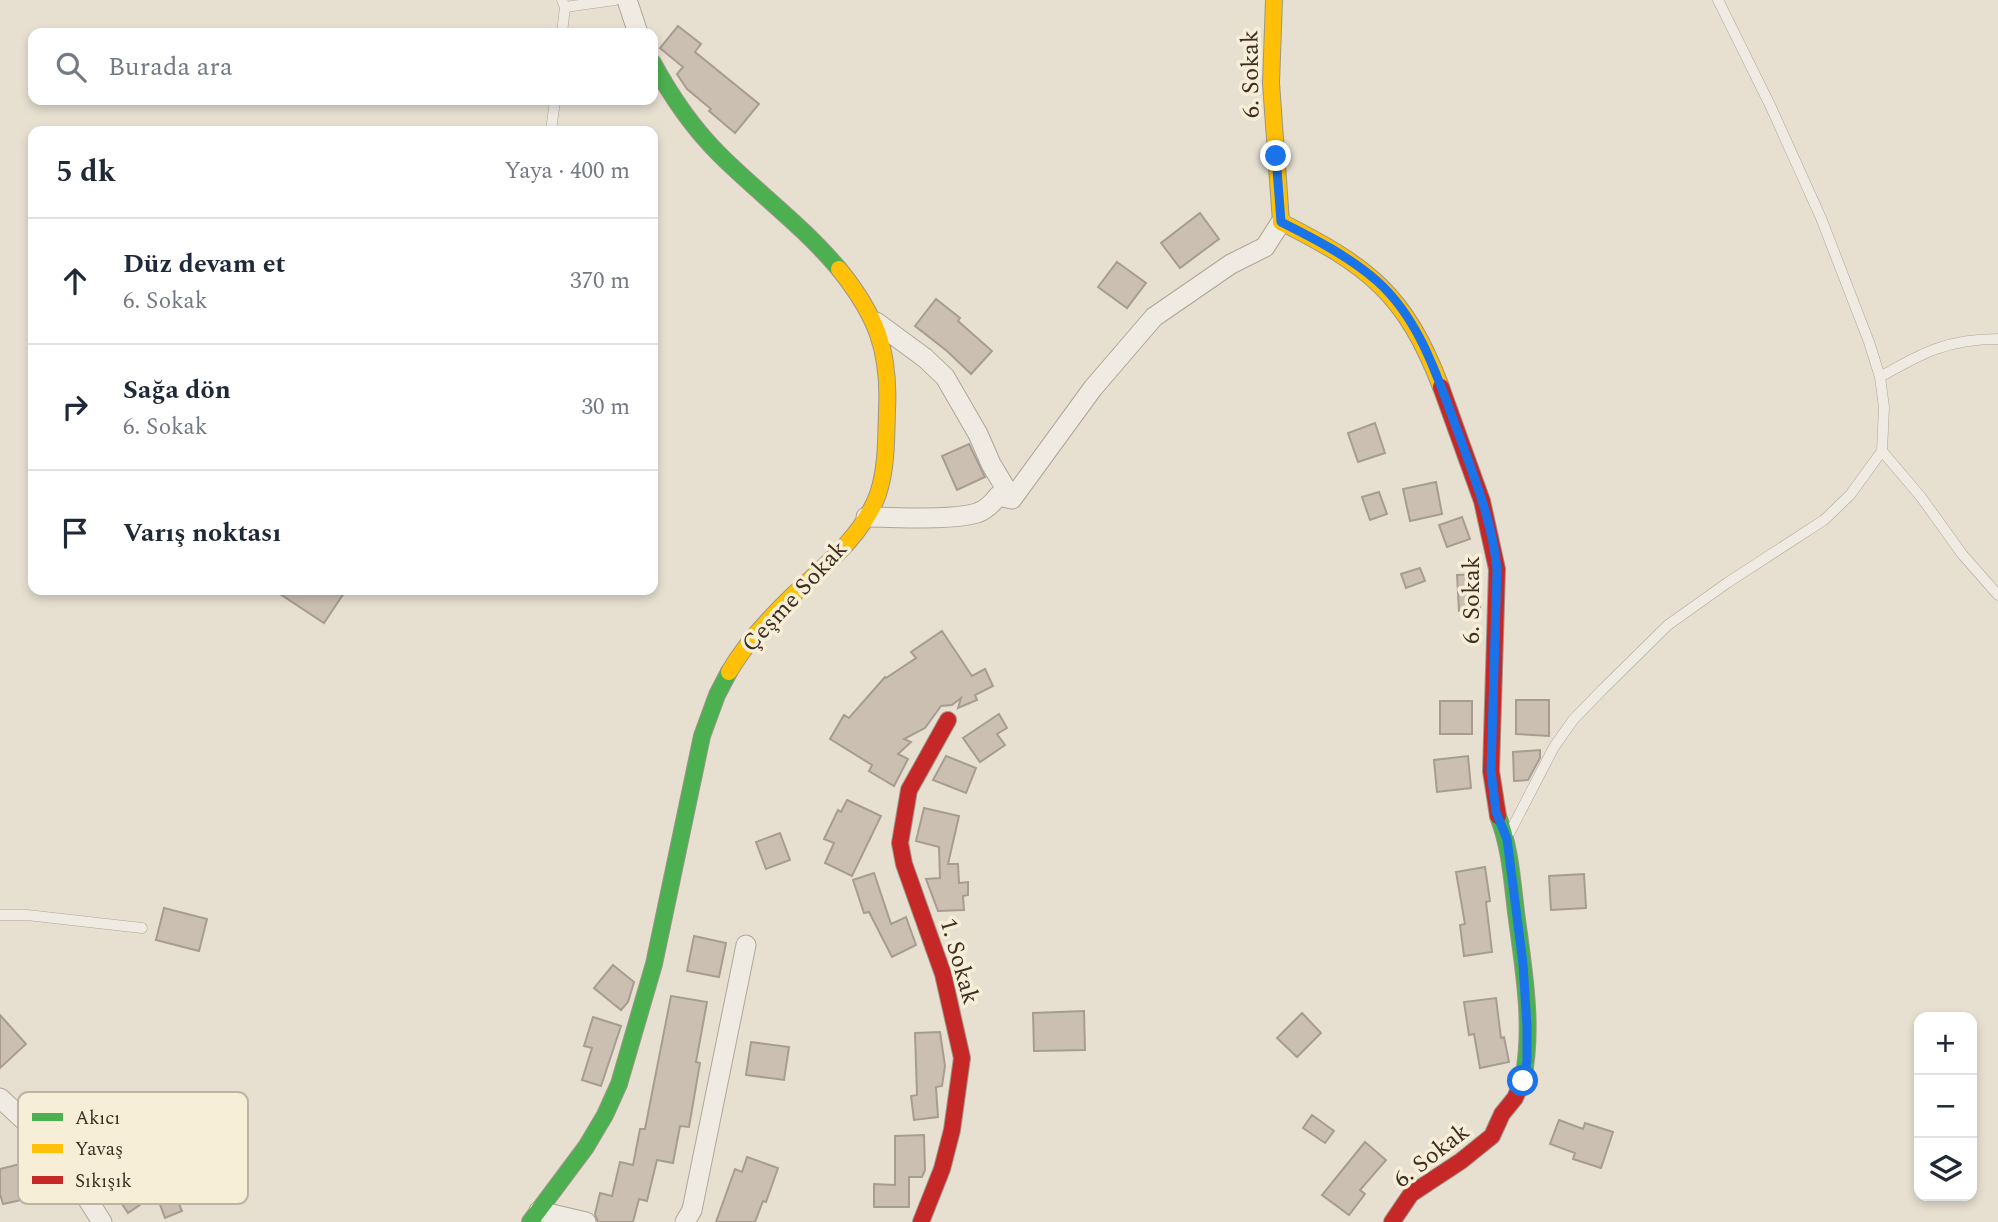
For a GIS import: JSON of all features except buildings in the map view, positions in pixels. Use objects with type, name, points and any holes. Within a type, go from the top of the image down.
[{"type":"street","points":[[627,0],[636,28]]},
{"type":"street","name":"6. Sokak","points":[[1274,0],[1270,44],[1272,111],[1281,222],[1357,265],[1378,281],[1394,298],[1421,340],[1488,514],[1497,569],[1491,771],[1496,812],[1507,839],[1523,964],[1527,1061],[1516,1098],[1502,1114],[1492,1136],[1461,1161],[1411,1194],[1392,1222]]},
{"type":"street","name":"Çeşme Sokak","points":[[535,1217],[588,1142],[613,1098],[624,1070],[643,1007],[699,757],[717,693],[743,649],[830,561],[866,517],[876,499],[886,448],[887,370],[876,322],[830,260],[689,122],[667,92],[658,73]]},
{"type":"street","points":[[1012,499],[1093,388],[1154,317],[1231,264],[1265,247],[1281,222]]},
{"type":"street","points":[[876,322],[925,358],[945,377],[1012,499]]},
{"type":"street","points":[[866,517],[964,515],[986,509],[998,496],[1012,499]]},
{"type":"street","name":"1. Sokak","points":[[921,1222],[942,1169],[952,1130],[962,1058],[943,974],[904,864],[900,843],[909,790],[948,720]]},
{"type":"street","points":[[685,1222],[692,1210],[746,944]]},
{"type":"street","points":[[0,1098],[18,1115]]},
{"type":"street","points":[[91,1204],[102,1222]]},
{"type":"street","points":[[535,1217],[586,1222]]},
{"type":"lane","points":[[562,28],[563,4],[615,0]]},
{"type":"lane","points":[[1507,839],[1554,747],[1582,710],[1668,625],[1824,520],[1850,495],[1882,451],[1884,407],[1880,377],[1869,342],[1821,218],[1735,29],[1718,0]]},
{"type":"lane","points":[[552,126],[554,105]]},
{"type":"lane","points":[[1880,377],[1922,353],[1947,344],[1971,339],[1998,339]]},
{"type":"lane","points":[[1882,451],[1921,497],[1962,554],[1998,595]]},
{"type":"lane","points":[[0,915],[27,915],[142,928]]},
{"type":"traffic: fast","points":[[658,72],[683,111],[709,144],[811,238],[839,269]]},
{"type":"traffic: fast","points":[[530,1222],[586,1147],[619,1084],[654,964],[702,736],[717,695],[729,672]]},
{"type":"traffic: fast","points":[[1498,816],[1510,863],[1526,995],[1528,1038],[1523,1079]]},
{"type":"traffic: slow","points":[[1274,0],[1271,83],[1281,222],[1338,253],[1380,286],[1413,328],[1441,387]]},
{"type":"traffic: slow","points":[[729,672],[767,622],[853,537],[871,509],[881,484],[887,389],[883,351],[863,302],[839,269]]},
{"type":"traffic: jam","points":[[1441,387],[1482,501],[1497,569],[1491,771],[1498,816]]},
{"type":"traffic: jam","points":[[921,1222],[942,1169],[952,1130],[962,1058],[943,974],[904,864],[900,843],[909,790],[948,720]]},
{"type":"traffic: jam","points":[[1392,1222],[1411,1194],[1461,1161],[1492,1136],[1523,1079]]},
{"type":"route","points":[[1276,156],[1281,222],[1357,265],[1378,281],[1407,316],[1421,340],[1444,396],[1488,514],[1497,569],[1491,700],[1492,792],[1496,812],[1507,839],[1523,964],[1527,1061],[1523,1081]]}]
